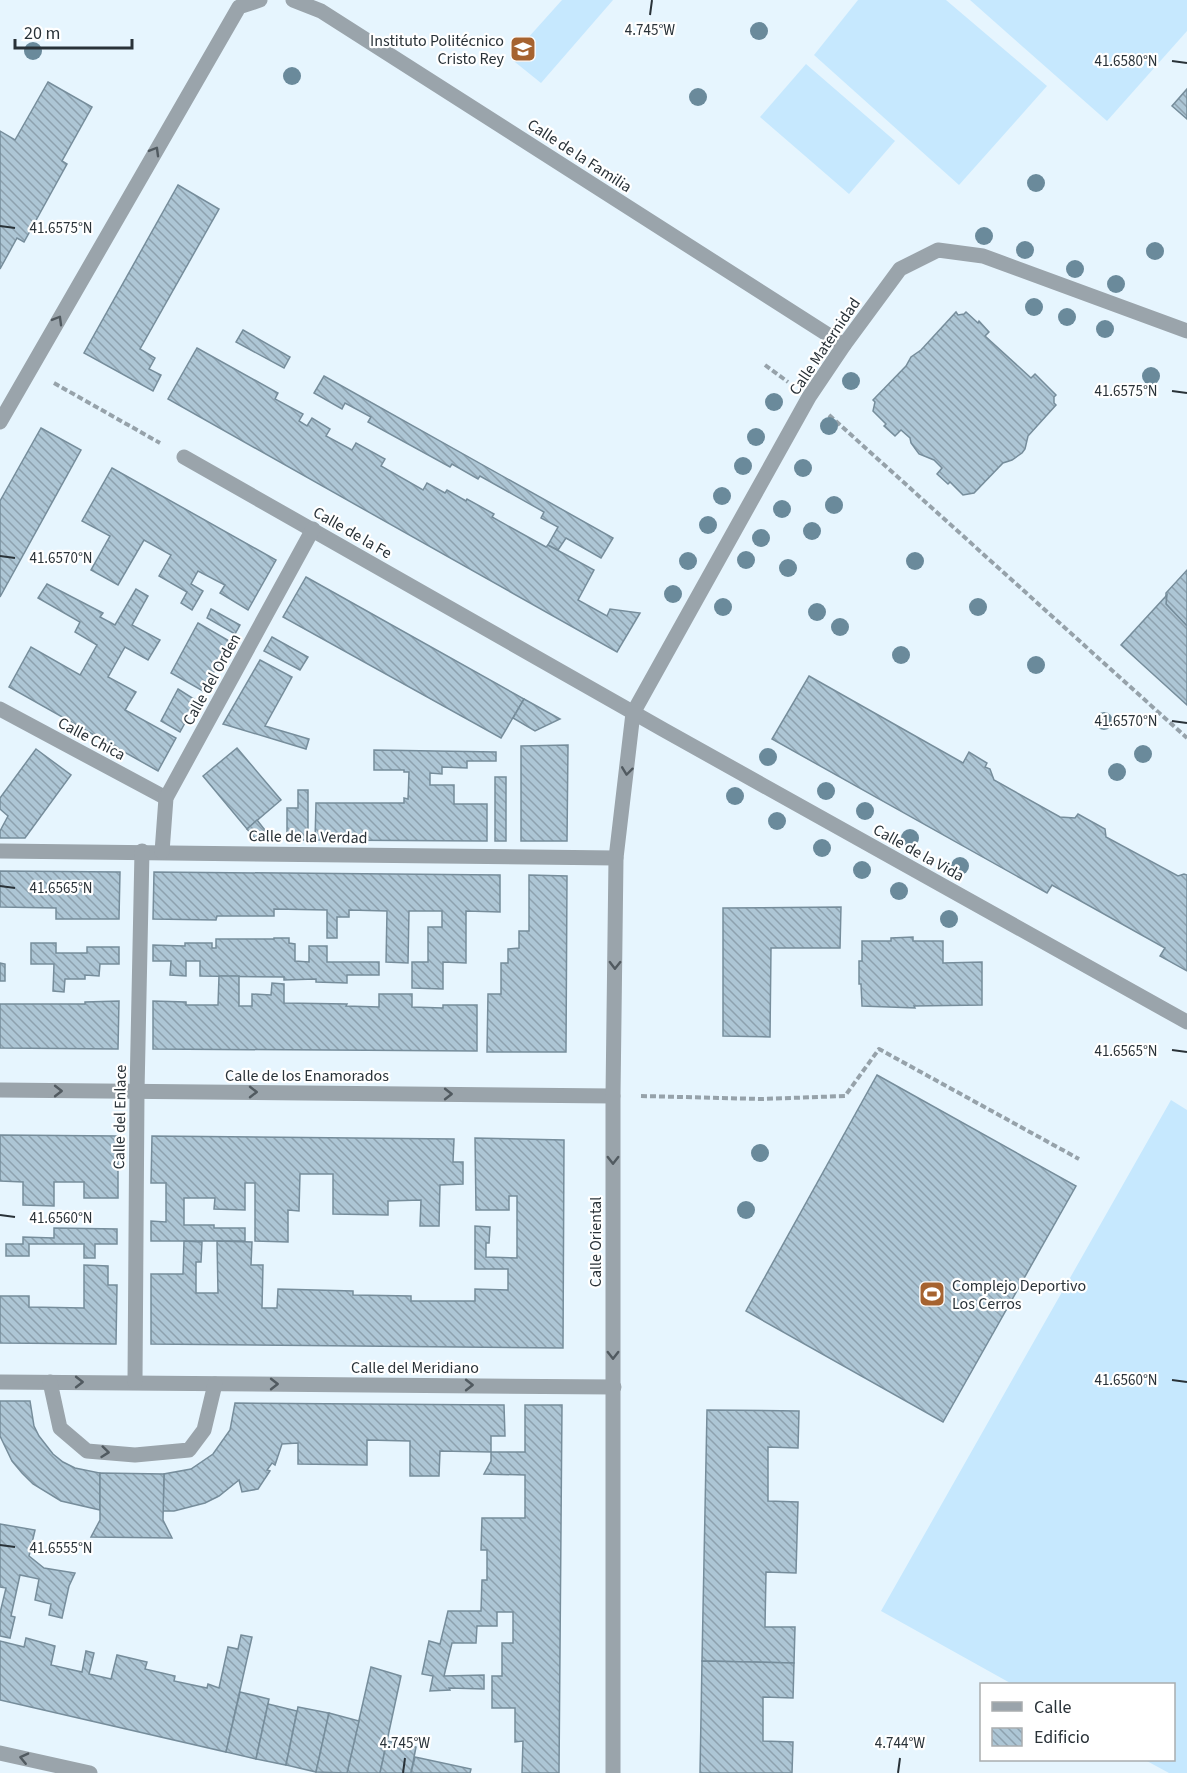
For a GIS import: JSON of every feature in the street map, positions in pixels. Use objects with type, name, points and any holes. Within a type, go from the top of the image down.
[{"type":"street","points":[[0,422],[239,7],[260,0]]},
{"type":"street","name":"Calle de la Familia","points":[[293,0],[321,11],[844,345]]},
{"type":"street","name":"Calle Maternidad","points":[[633,713],[809,397],[900,269],[939,250],[983,256],[1187,331]]},
{"type":"street","name":"Calle de la Fe","points":[[184,457],[633,713]]},
{"type":"street","name":"Calle del Orden","points":[[162,852],[166,798],[313,529]]},
{"type":"street","name":"Calle Chica","points":[[0,709],[166,798]]},
{"type":"street","name":"Calle Oriental","points":[[613,1773],[613,1096],[616,858],[633,713]]},
{"type":"street","name":"Calle de la Vida","points":[[633,713],[1187,1022]]},
{"type":"street","name":"Calle de la Verdad","points":[[0,850],[616,858]]},
{"type":"street","name":"Calle del Enlace","points":[[135,1382],[137,1092],[142,852]]},
{"type":"street","name":"Calle de los Enamorados","points":[[0,1090],[613,1096]]},
{"type":"street","name":"Calle del Meridiano","points":[[0,1382],[614,1387]]},
{"type":"street","points":[[50,1382],[60,1428],[87,1451],[135,1455],[189,1450],[204,1430],[215,1383]]},
{"type":"street","points":[[0,1753],[90,1773]]},
{"type":"path","points":[[765,365],[809,397],[1187,738]]},
{"type":"path","points":[[54,383],[184,457]]},
{"type":"path","points":[[613,1096],[762,1099],[845,1096],[879,1049],[1079,1159]]},
{"type":"shaded area","points":[[562,0],[613,0],[541,83],[510,58]]},
{"type":"shaded area","points":[[858,0],[946,0],[1047,86],[959,185],[814,55]]},
{"type":"shaded area","points":[[970,0],[1187,0],[1187,31],[1107,121]]},
{"type":"shaded area","points":[[806,64],[895,141],[849,194],[760,117]]},
{"type":"shaded area","points":[[1171,1100],[1187,1110],[1187,1773],[1169,1773],[1147,1761],[1175,1761],[1175,1683],[1010,1683],[881,1611]]},
{"type":"building","points":[[48,82],[92,107],[62,161],[67,164],[24,242],[17,238],[0,269],[0,131],[15,140]]},
{"type":"building","points":[[1187,89],[1187,119],[1172,106]]},
{"type":"building","points":[[178,185],[219,209],[140,349],[155,358],[149,369],[161,375],[153,391],[84,353]]},
{"type":"building","points":[[956,312],[958,315],[966,312],[978,323],[979,321],[989,332],[985,336],[1031,378],[1035,374],[1056,395],[1054,403],[1056,405],[1028,436],[1022,453],[1003,463],[974,493],[963,495],[950,482],[948,484],[937,474],[942,468],[934,460],[919,454],[910,438],[901,430],[895,436],[873,411],[875,402],[873,400],[906,366],[911,357],[921,350]]},
{"type":"building","points":[[243,330],[290,357],[284,368],[236,342]]},
{"type":"building","points":[[197,348],[278,393],[275,399],[303,414],[299,421],[307,426],[312,418],[330,429],[326,436],[352,450],[356,443],[385,459],[381,466],[423,490],[427,483],[445,493],[447,490],[466,501],[467,499],[494,514],[492,517],[594,570],[578,600],[607,616],[610,609],[640,613],[617,652],[168,399]]},
{"type":"building","points":[[324,376],[613,538],[601,558],[566,538],[558,550],[548,545],[558,527],[541,518],[544,512],[480,476],[478,479],[452,464],[450,467],[368,422],[371,417],[345,403],[342,409],[314,393]]},
{"type":"building","points":[[41,428],[81,450],[0,597],[0,501]]},
{"type":"building","points":[[112,468],[276,560],[248,610],[220,593],[225,585],[198,571],[191,584],[203,591],[192,610],[181,603],[187,592],[159,576],[171,555],[144,540],[118,585],[91,570],[110,536],[82,521]]},
{"type":"building","points":[[1187,570],[1187,626],[1166,604],[1166,593]]},
{"type":"building","points":[[306,577],[524,699],[501,738],[283,617]]},
{"type":"building","points":[[47,584],[103,613],[100,617],[115,625],[136,589],[148,596],[132,625],[160,640],[148,660],[125,647],[108,677],[136,692],[125,710],[176,738],[158,771],[9,687],[31,647],[80,675],[97,645],[75,632],[80,622],[38,598]]},
{"type":"building","points":[[1167,595],[1166,604],[1187,626],[1187,705],[1121,645]]},
{"type":"building","points":[[211,609],[240,625],[235,634],[207,618]]},
{"type":"building","points":[[198,623],[231,642],[203,691],[171,673]]},
{"type":"building","points":[[272,637],[308,657],[300,670],[264,651]]},
{"type":"building","points":[[260,660],[292,677],[265,726],[309,739],[306,749],[223,724]]},
{"type":"building","points":[[809,676],[963,763],[969,752],[987,763],[985,767],[990,769],[994,780],[1060,817],[1075,818],[1078,814],[1105,829],[1106,837],[1178,876],[1187,875],[1187,971],[1160,956],[1165,948],[1052,885],[1047,893],[772,739]]},
{"type":"building","points":[[178,689],[197,701],[180,732],[161,721]]},
{"type":"building","points":[[524,699],[560,719],[535,731],[513,718]]},
{"type":"building","points":[[568,745],[567,841],[521,841],[521,746]]},
{"type":"building","points":[[237,748],[281,800],[247,829],[203,776]]},
{"type":"building","points":[[36,749],[71,775],[25,838],[0,838],[0,831],[8,816],[0,809],[0,798]]},
{"type":"building","points":[[374,750],[496,752],[496,761],[467,761],[467,768],[442,767],[442,774],[430,773],[430,785],[454,785],[454,804],[487,804],[487,841],[315,840],[316,803],[404,803],[404,798],[408,799],[409,772],[374,770]]},
{"type":"building","points":[[495,777],[506,777],[506,841],[495,841]]},
{"type":"building","points":[[298,790],[308,790],[308,840],[287,840],[287,808],[298,808]]},
{"type":"building","points":[[257,820],[272,839],[256,839],[247,829]]},
{"type":"building","points":[[0,871],[120,872],[119,919],[56,919],[56,908],[0,907]]},
{"type":"building","points":[[154,872],[500,875],[500,912],[466,911],[466,963],[443,962],[443,989],[412,988],[412,962],[428,962],[428,927],[442,927],[442,911],[409,911],[408,963],[386,962],[387,911],[349,910],[349,917],[337,917],[337,938],[327,938],[327,910],[274,909],[274,916],[217,916],[216,920],[153,919]]},
{"type":"building","points":[[529,875],[567,876],[566,1052],[487,1052],[488,994],[501,994],[501,963],[508,963],[508,949],[519,948],[519,931],[529,931]]},
{"type":"building","points":[[841,907],[840,948],[771,948],[770,1037],[723,1036],[723,908]]},
{"type":"building","points":[[913,937],[913,941],[943,941],[943,963],[982,962],[982,1005],[914,1006],[915,1008],[862,1006],[859,961],[862,961],[862,941],[891,941],[891,938]]},
{"type":"building","points":[[289,938],[289,943],[295,944],[295,961],[309,962],[309,946],[327,946],[327,962],[379,962],[379,975],[347,975],[347,983],[316,982],[316,979],[284,980],[284,977],[200,976],[200,961],[186,961],[186,976],[170,975],[171,961],[153,961],[153,945],[185,946],[185,943],[212,943],[212,948],[216,948],[216,939]]},
{"type":"building","points":[[31,943],[56,943],[56,953],[87,953],[87,947],[119,947],[119,964],[100,964],[99,976],[85,975],[85,979],[65,979],[64,992],[53,991],[54,964],[31,964]]},
{"type":"building","points":[[0,963],[5,964],[5,981],[0,981]]},
{"type":"building","points":[[219,976],[239,976],[239,1006],[252,1006],[252,994],[271,995],[272,983],[284,984],[284,1003],[379,1007],[379,994],[412,994],[412,1007],[443,1008],[443,1005],[477,1005],[477,1051],[153,1049],[153,1001],[186,1002],[186,1005],[218,1005]]},
{"type":"building","points":[[119,1001],[118,1049],[0,1048],[0,1004],[85,1004],[85,1002]]},
{"type":"building","points":[[877,1075],[1076,1186],[943,1422],[746,1311]]},
{"type":"building","points":[[0,1135],[118,1136],[118,1198],[84,1198],[84,1182],[54,1182],[54,1206],[23,1205],[23,1182],[0,1181]]},
{"type":"building","points":[[152,1136],[454,1139],[453,1162],[463,1162],[463,1184],[440,1185],[439,1226],[420,1226],[421,1200],[388,1201],[388,1215],[333,1214],[333,1174],[300,1174],[299,1211],[288,1210],[288,1242],[255,1241],[255,1183],[245,1183],[245,1210],[214,1209],[215,1198],[184,1198],[184,1225],[245,1228],[245,1241],[151,1241],[151,1221],[166,1222],[166,1183],[151,1183]]},
{"type":"building","points":[[475,1138],[564,1140],[563,1348],[151,1344],[151,1274],[183,1274],[184,1241],[202,1242],[201,1262],[196,1262],[196,1293],[218,1293],[217,1241],[252,1242],[251,1265],[263,1265],[262,1308],[277,1308],[278,1289],[353,1291],[353,1295],[411,1296],[411,1301],[475,1301],[475,1289],[508,1290],[508,1269],[475,1269],[475,1226],[490,1227],[489,1243],[486,1243],[486,1257],[517,1258],[517,1196],[509,1196],[509,1210],[476,1210]]},
{"type":"building","points":[[54,1228],[117,1229],[117,1244],[95,1244],[95,1258],[84,1258],[84,1244],[29,1244],[29,1256],[6,1256],[6,1244],[23,1244],[23,1237],[54,1238]]},
{"type":"building","points":[[84,1265],[108,1266],[108,1285],[117,1285],[116,1344],[0,1343],[0,1296],[29,1296],[29,1307],[84,1308]]},
{"type":"building","points":[[0,1401],[30,1401],[34,1426],[53,1454],[75,1468],[100,1473],[100,1510],[61,1501],[33,1484],[22,1473],[12,1461],[0,1436]]},
{"type":"building","points":[[235,1403],[504,1405],[505,1436],[491,1436],[491,1452],[440,1451],[439,1476],[410,1476],[410,1441],[367,1440],[367,1465],[298,1464],[298,1443],[282,1444],[275,1465],[272,1463],[267,1470],[270,1471],[258,1489],[242,1492],[239,1480],[219,1496],[205,1503],[174,1511],[163,1511],[164,1474],[191,1469],[213,1454],[230,1430]]},
{"type":"building","points":[[525,1405],[562,1405],[559,1773],[522,1773],[523,1741],[515,1742],[515,1708],[492,1708],[492,1676],[502,1676],[502,1643],[513,1643],[513,1612],[497,1612],[497,1626],[477,1626],[476,1643],[452,1643],[444,1676],[484,1675],[484,1689],[449,1688],[450,1690],[430,1691],[433,1676],[422,1674],[429,1641],[440,1644],[448,1611],[481,1611],[482,1580],[487,1580],[487,1550],[481,1550],[482,1518],[525,1518],[525,1475],[484,1474],[491,1461],[491,1452],[525,1452]]},
{"type":"building","points":[[707,1410],[799,1411],[798,1448],[768,1447],[768,1501],[798,1502],[796,1573],[766,1572],[765,1627],[795,1627],[794,1663],[702,1661]]},
{"type":"building","points":[[100,1473],[164,1474],[163,1520],[172,1538],[91,1537],[100,1520]]},
{"type":"building","points":[[0,1524],[35,1530],[29,1556],[44,1568],[75,1573],[69,1586],[62,1618],[49,1615],[51,1604],[35,1600],[39,1579],[20,1575],[11,1616],[15,1617],[10,1638],[0,1636],[0,1613],[6,1588],[0,1587]]},
{"type":"building","points":[[241,1635],[252,1637],[226,1752],[0,1700],[0,1641],[24,1647],[26,1638],[55,1646],[51,1665],[82,1672],[86,1651],[94,1653],[89,1674],[111,1679],[117,1655],[147,1662],[145,1669],[175,1676],[174,1681],[207,1688],[208,1684],[219,1688],[228,1647],[238,1649]]},
{"type":"building","points":[[702,1661],[794,1663],[793,1698],[763,1697],[763,1741],[793,1742],[792,1773],[700,1773]]},
{"type":"building","points":[[371,1667],[401,1676],[380,1773],[347,1773]]},
{"type":"building","points":[[240,1692],[269,1699],[256,1759],[226,1752]]},
{"type":"building","points":[[268,1704],[297,1711],[286,1765],[256,1759]]},
{"type":"building","points":[[298,1707],[329,1713],[316,1772],[286,1765]]},
{"type":"building","points":[[329,1713],[359,1721],[347,1773],[316,1772]]},
{"type":"building","points":[[387,1741],[416,1747],[411,1773],[380,1773]]},
{"type":"building","points":[[415,1757],[471,1769],[470,1773],[411,1773]]},
{"type":"place","name":"Instituto Politécnico Cristo Rey","points":[[523,49]]},
{"type":"place","name":"Complejo Deportivo Los Cerros","points":[[932,1294]]}]
